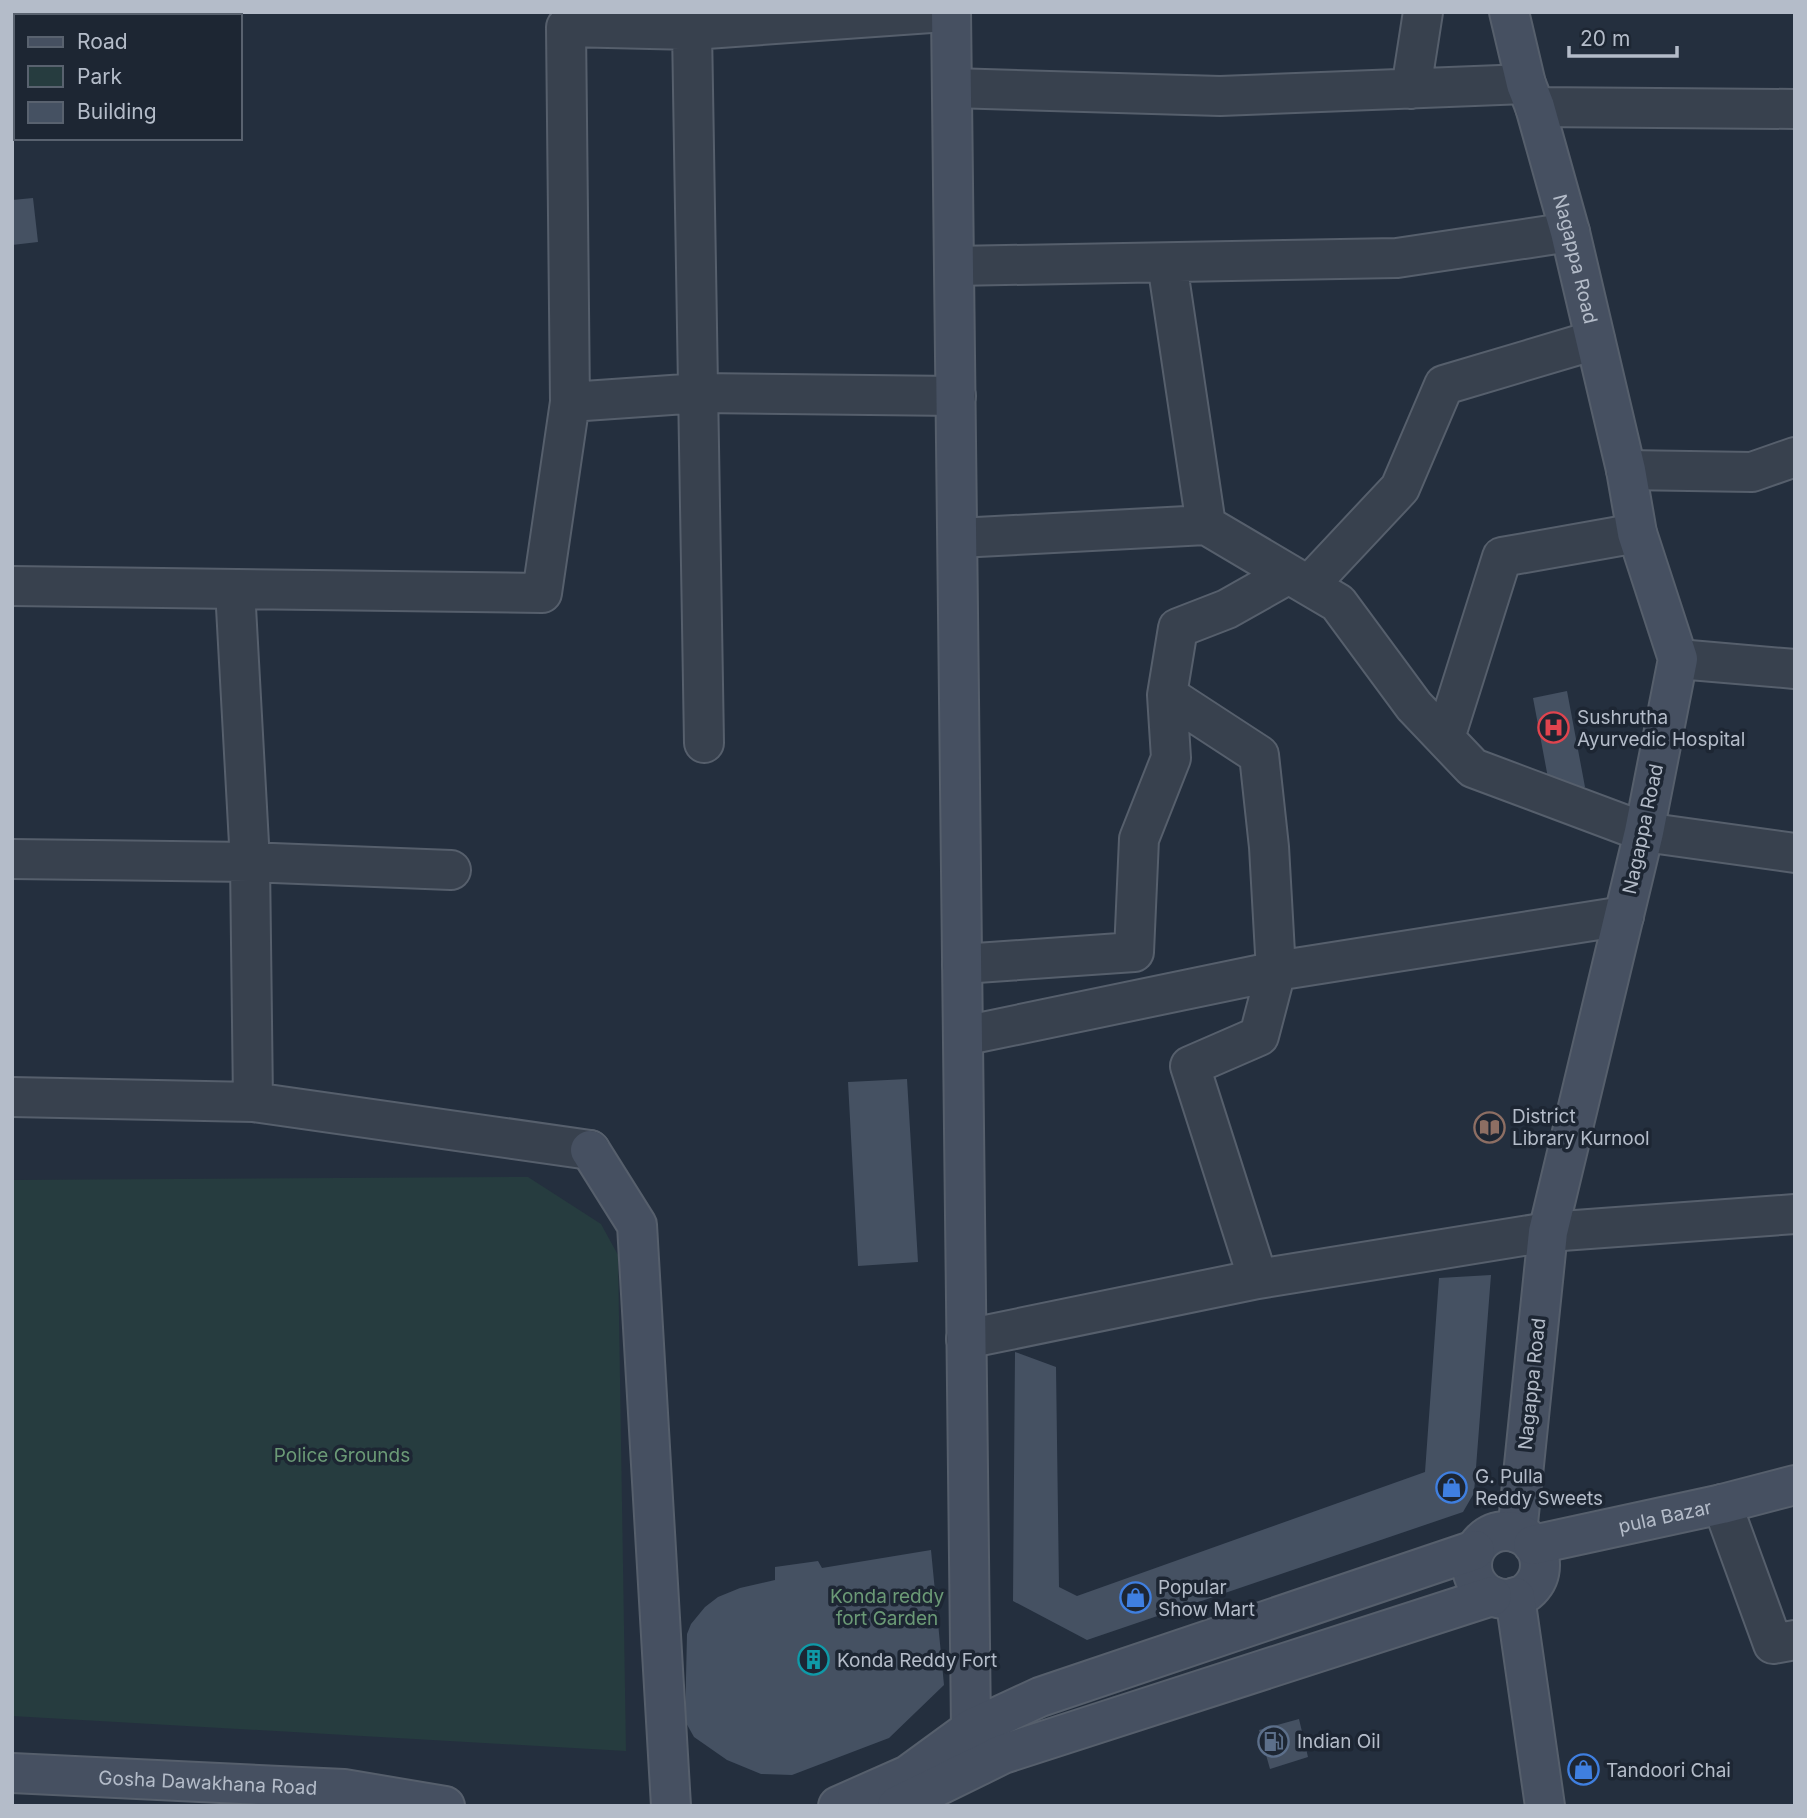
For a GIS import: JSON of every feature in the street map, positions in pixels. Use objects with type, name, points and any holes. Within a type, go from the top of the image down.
[{"type":"street","points":[[12,586],[542,593],[570,402],[566,27],[692,30],[945,12]]},
{"type":"street","points":[[951,12],[971,1729],[980,1765]]},
{"type":"street","points":[[1411,89],[1423,12]]},
{"type":"street","name":"Nagappa Road","points":[[1509,12],[1530,96],[1570,232],[1626,470],[1637,533],[1678,659],[1644,832],[1548,1232],[1525,1539]]},
{"type":"street","points":[[692,30],[704,743]]},
{"type":"street","points":[[952,88],[1220,96],[1411,89],[1795,109]]},
{"type":"street","points":[[954,266],[1397,258],[1570,232]]},
{"type":"street","points":[[1167,263],[1206,525]]},
{"type":"street","points":[[962,964],[1134,952],[1139,839],[1171,758],[1167,695],[1178,628],[1299,580],[1400,488],[1444,385],[1595,340]]},
{"type":"street","points":[[570,402],[700,393],[956,396]]},
{"type":"street","points":[[1626,470],[1752,472],[1795,457]]},
{"type":"street","points":[[958,538],[1206,525],[1338,603],[1414,706],[1473,768],[1644,832],[1795,853]]},
{"type":"street","points":[[1445,738],[1502,557],[1637,533]]},
{"type":"street","points":[[235,589],[250,862],[253,1102]]},
{"type":"street","points":[[1678,659],[1795,668]]},
{"type":"street","points":[[1167,695],[1259,755],[1269,847],[1276,971],[1259,1036],[1190,1066],[1258,1279]]},
{"type":"street","points":[[12,859],[250,862],[452,870]]},
{"type":"street","points":[[963,1036],[1276,971],[1624,916]]},
{"type":"street","points":[[12,1097],[253,1102],[590,1150],[637,1225],[671,1806]]},
{"type":"street","points":[[966,1339],[1258,1279],[1548,1232],[1795,1214]]},
{"type":"street","name":"pula Bazar","points":[[1525,1539],[1722,1504],[1795,1485]]},
{"type":"street","points":[[1722,1504],[1773,1644],[1795,1640]]},
{"type":"street","points":[[897,1806],[1003,1754],[1504,1596],[1533,1585],[1538,1576],[1538,1555],[1525,1539],[1495,1533],[1485,1538],[1475,1550],[1471,1569],[1482,1590],[1504,1596]]},
{"type":"street","points":[[838,1806],[908,1775],[971,1729],[1040,1697],[1475,1550]]},
{"type":"street","points":[[1504,1596],[1545,1806]]},
{"type":"street","name":"Gosha Dawakhana Road","points":[[12,1773],[344,1788],[445,1806]]},
{"type":"green space","name":"Police Grounds","points":[[528,1177],[601,1224],[618,1255],[626,1751],[12,1716],[12,1180]]},
{"type":"building","points":[[14,56],[14,117],[12,117]]},
{"type":"building","points":[[33,198],[38,242],[12,245],[12,200]]},
{"type":"building","points":[[1567,691],[1585,787],[1551,794],[1533,698]]},
{"type":"building","points":[[907,1079],[918,1262],[858,1266],[848,1082]]},
{"type":"building","points":[[1491,1275],[1474,1493],[1463,1512],[1087,1640],[1013,1601],[1015,1352],[1056,1367],[1059,1587],[1077,1596],[1425,1472],[1439,1278]]},
{"type":"building","name":"Konda Reddy Fort","points":[[931,1550],[944,1685],[889,1738],[792,1775],[761,1774],[727,1760],[694,1737],[685,1721],[687,1634],[691,1624],[705,1607],[718,1597],[740,1588],[775,1580],[775,1567],[818,1561],[822,1568]]},
{"type":"building","points":[[1299,1719],[1308,1757],[1270,1769],[1259,1730]]},
{"type":"place","name":"Sushrutha Ayurvedic Hospital","points":[[1554,728]]},
{"type":"place","name":"District Library Kurnool","points":[[1489,1127]]},
{"type":"place","name":"G. Pulla Reddy Sweets","points":[[1452,1487]]},
{"type":"place","name":"Popular Show Mart","points":[[1135,1598]]},
{"type":"place","name":"Konda Reddy Fort","points":[[814,1660]]},
{"type":"place","name":"Indian Oil","points":[[1274,1741]]},
{"type":"place","name":"Tandoori Chai","points":[[1583,1770]]},
{"type":"park label","name":"Konda reddy fort Garden","points":[[887,1607]]}]
